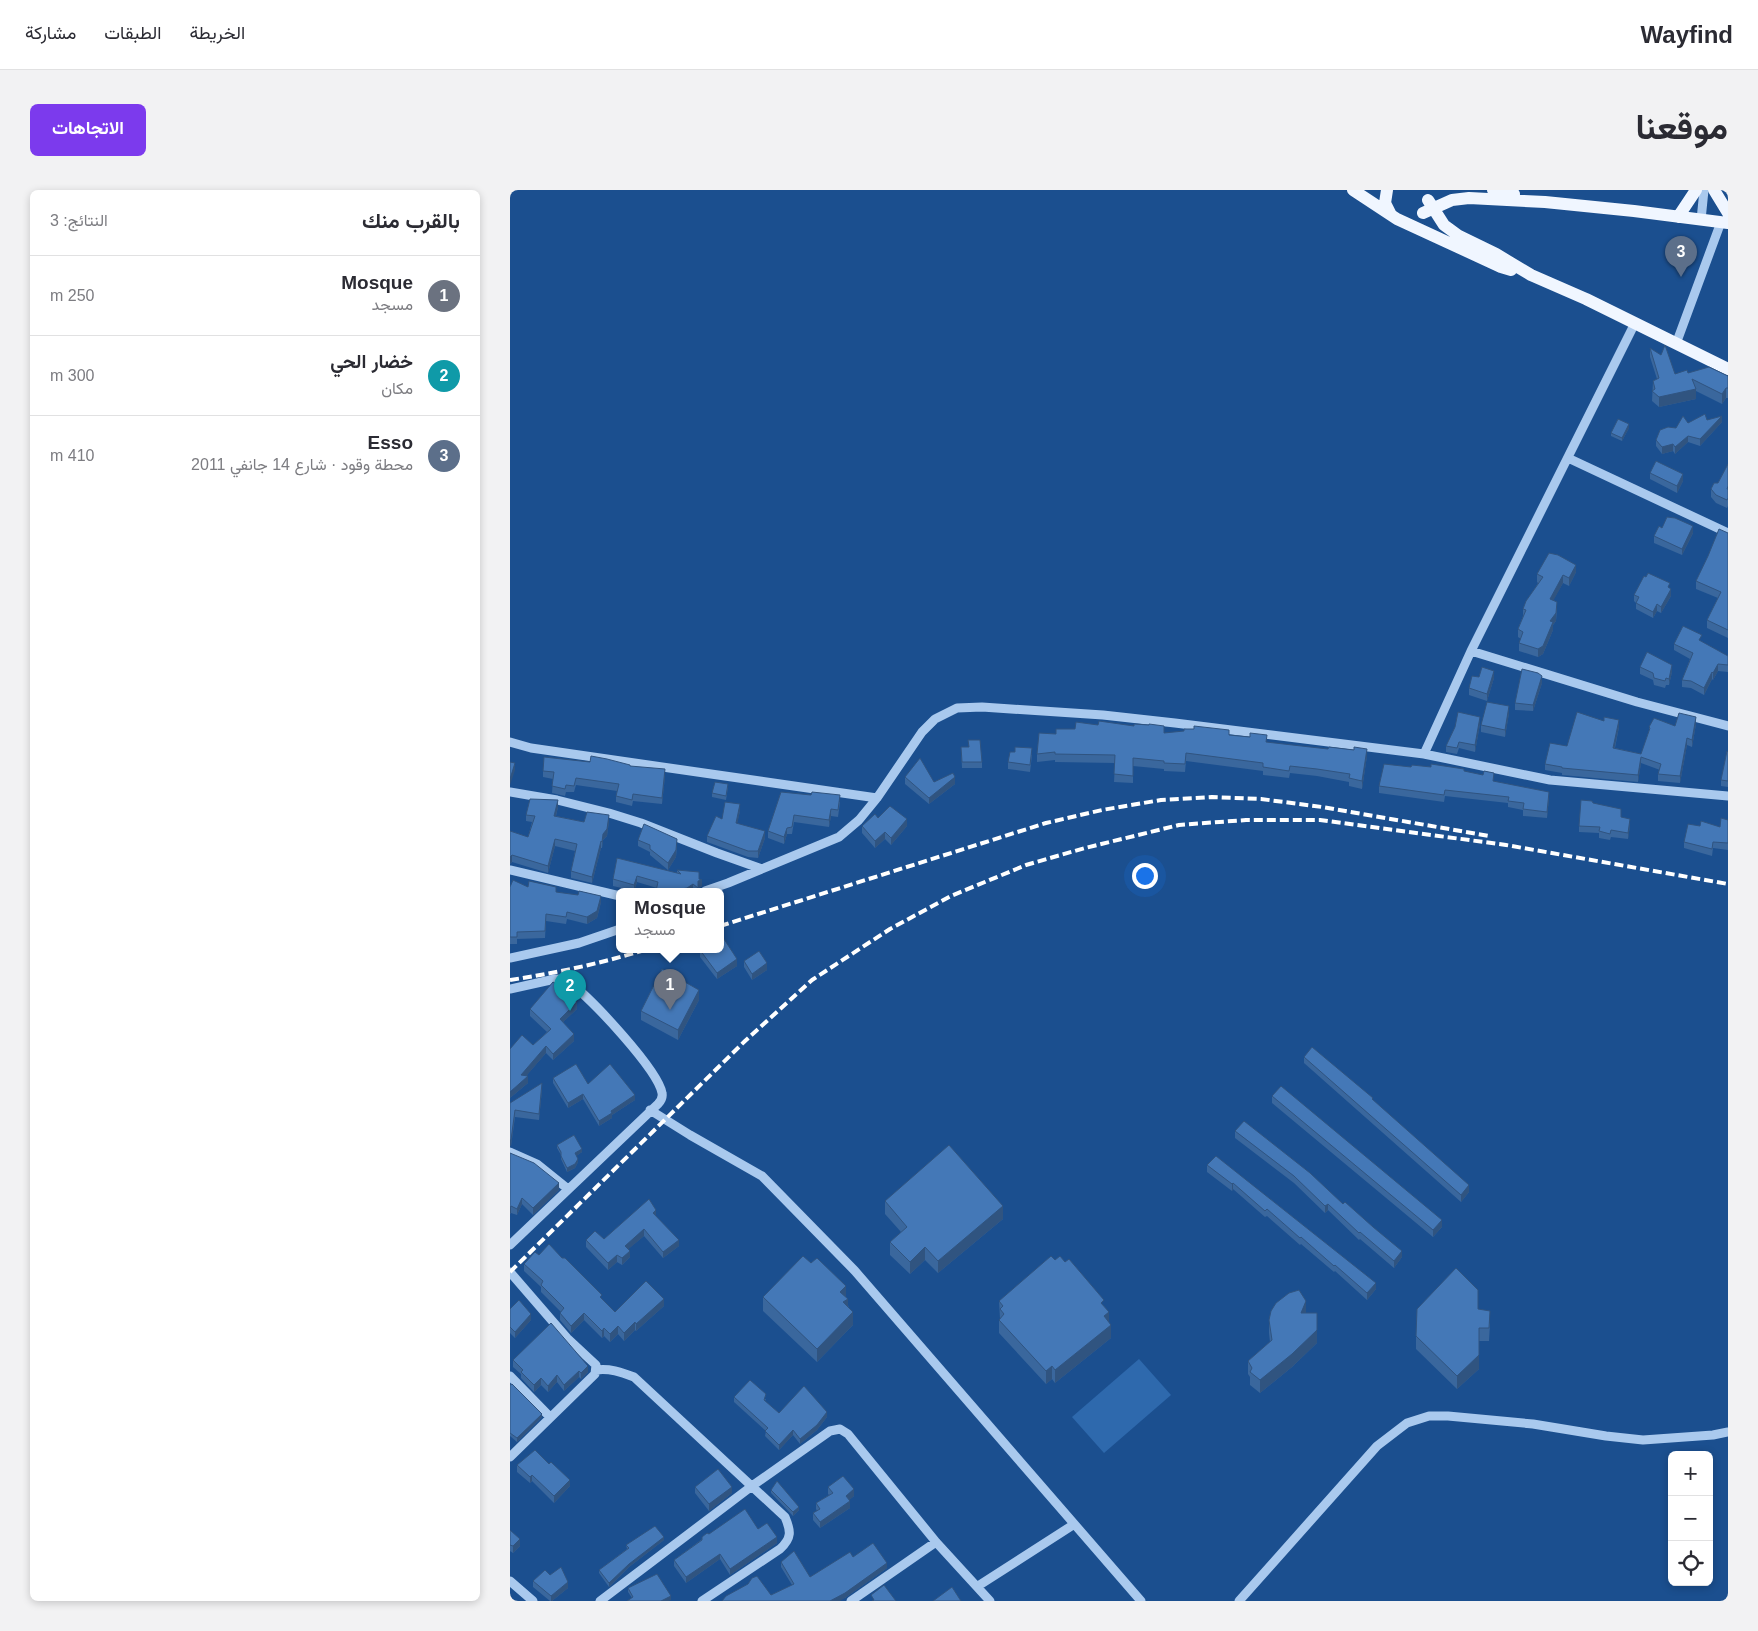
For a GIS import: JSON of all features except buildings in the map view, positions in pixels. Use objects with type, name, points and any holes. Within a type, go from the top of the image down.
[{"type":"main road","points":[[1353,190],[1397,219],[1502,267],[1530,275]]},
{"type":"main road","points":[[1387,190],[1385,203],[1391,215],[1397,219],[1411,221],[1427,203],[1469,198],[1545,202],[1701,220],[1726,220],[1714,190]]},
{"type":"main road","points":[[1493,190],[1545,202]]},
{"type":"main road","points":[[1678,217],[1696,190]]},
{"type":"main road","points":[[1427,203],[1444,225],[1459,236],[1496,254],[1530,275],[1635,323],[1728,369]]},
{"type":"street","points":[[1701,220],[1704,190]]},
{"type":"street","points":[[1676,344],[1726,220]]},
{"type":"street","points":[[1424,754],[1471,651],[1635,323]]},
{"type":"street","points":[[1568,458],[1728,533]]},
{"type":"street","points":[[1471,651],[1638,702],[1728,726]]},
{"type":"street","points":[[713,888],[839,837],[859,820],[877,798],[922,732],[935,719],[957,708],[992,708],[1103,715],[1424,754],[1550,780],[1728,796]]},
{"type":"street","points":[[510,742],[531,748],[877,798]]},
{"type":"street","points":[[510,792],[557,800],[617,815],[762,869]]},
{"type":"street","points":[[510,870],[616,895]]},
{"type":"street","points":[[510,958],[580,943],[616,930]]},
{"type":"street","points":[[510,988],[555,979],[562,979],[570,984],[603,1013],[652,1070],[660,1087],[662,1099],[510,1245]]},
{"type":"street","points":[[650,1110],[762,1176],[855,1271],[1073,1525],[1141,1601]]},
{"type":"street","points":[[510,1152],[537,1164],[568,1190]]},
{"type":"street","points":[[510,1457],[596,1370],[594,1361],[567,1338],[512,1279]]},
{"type":"street","points":[[596,1370],[613,1371],[634,1377],[785,1516],[790,1528],[787,1542],[780,1549],[702,1601]]},
{"type":"street","points":[[510,1376],[550,1417]]},
{"type":"street","points":[[1239,1601],[1377,1446],[1407,1423],[1429,1416],[1448,1416],[1533,1424],[1643,1440],[1684,1438],[1728,1432]]},
{"type":"street","points":[[600,1601],[752,1486],[830,1432],[840,1429],[848,1434],[936,1542],[990,1601]]},
{"type":"street","points":[[978,1586],[1073,1525]]},
{"type":"street","points":[[851,1601],[936,1542]]},
{"type":"street","points":[[510,1581],[533,1601]]},
{"type":"shaded area","points":[[1139,1359],[1171,1395],[1104,1453],[1072,1417]]},
{"type":"railway","points":[[724,925],[1046,823],[1102,810],[1161,800],[1212,797],[1261,799],[1322,807],[1489,836]]},
{"type":"railway","points":[[510,1272],[745,1041],[812,980],[890,929],[951,896],[1026,865],[1085,848],[1179,825],[1246,820],[1320,820],[1506,845],[1728,884]]},
{"type":"railway","points":[[510,980],[579,967],[634,953]]},
{"type":"place","name":"Esso","points":[[1681,277]]},
{"type":"place","name":"Mosque","points":[[670,1010]]},
{"type":"place","name":"خضار الحي","points":[[570,1011]]}]
